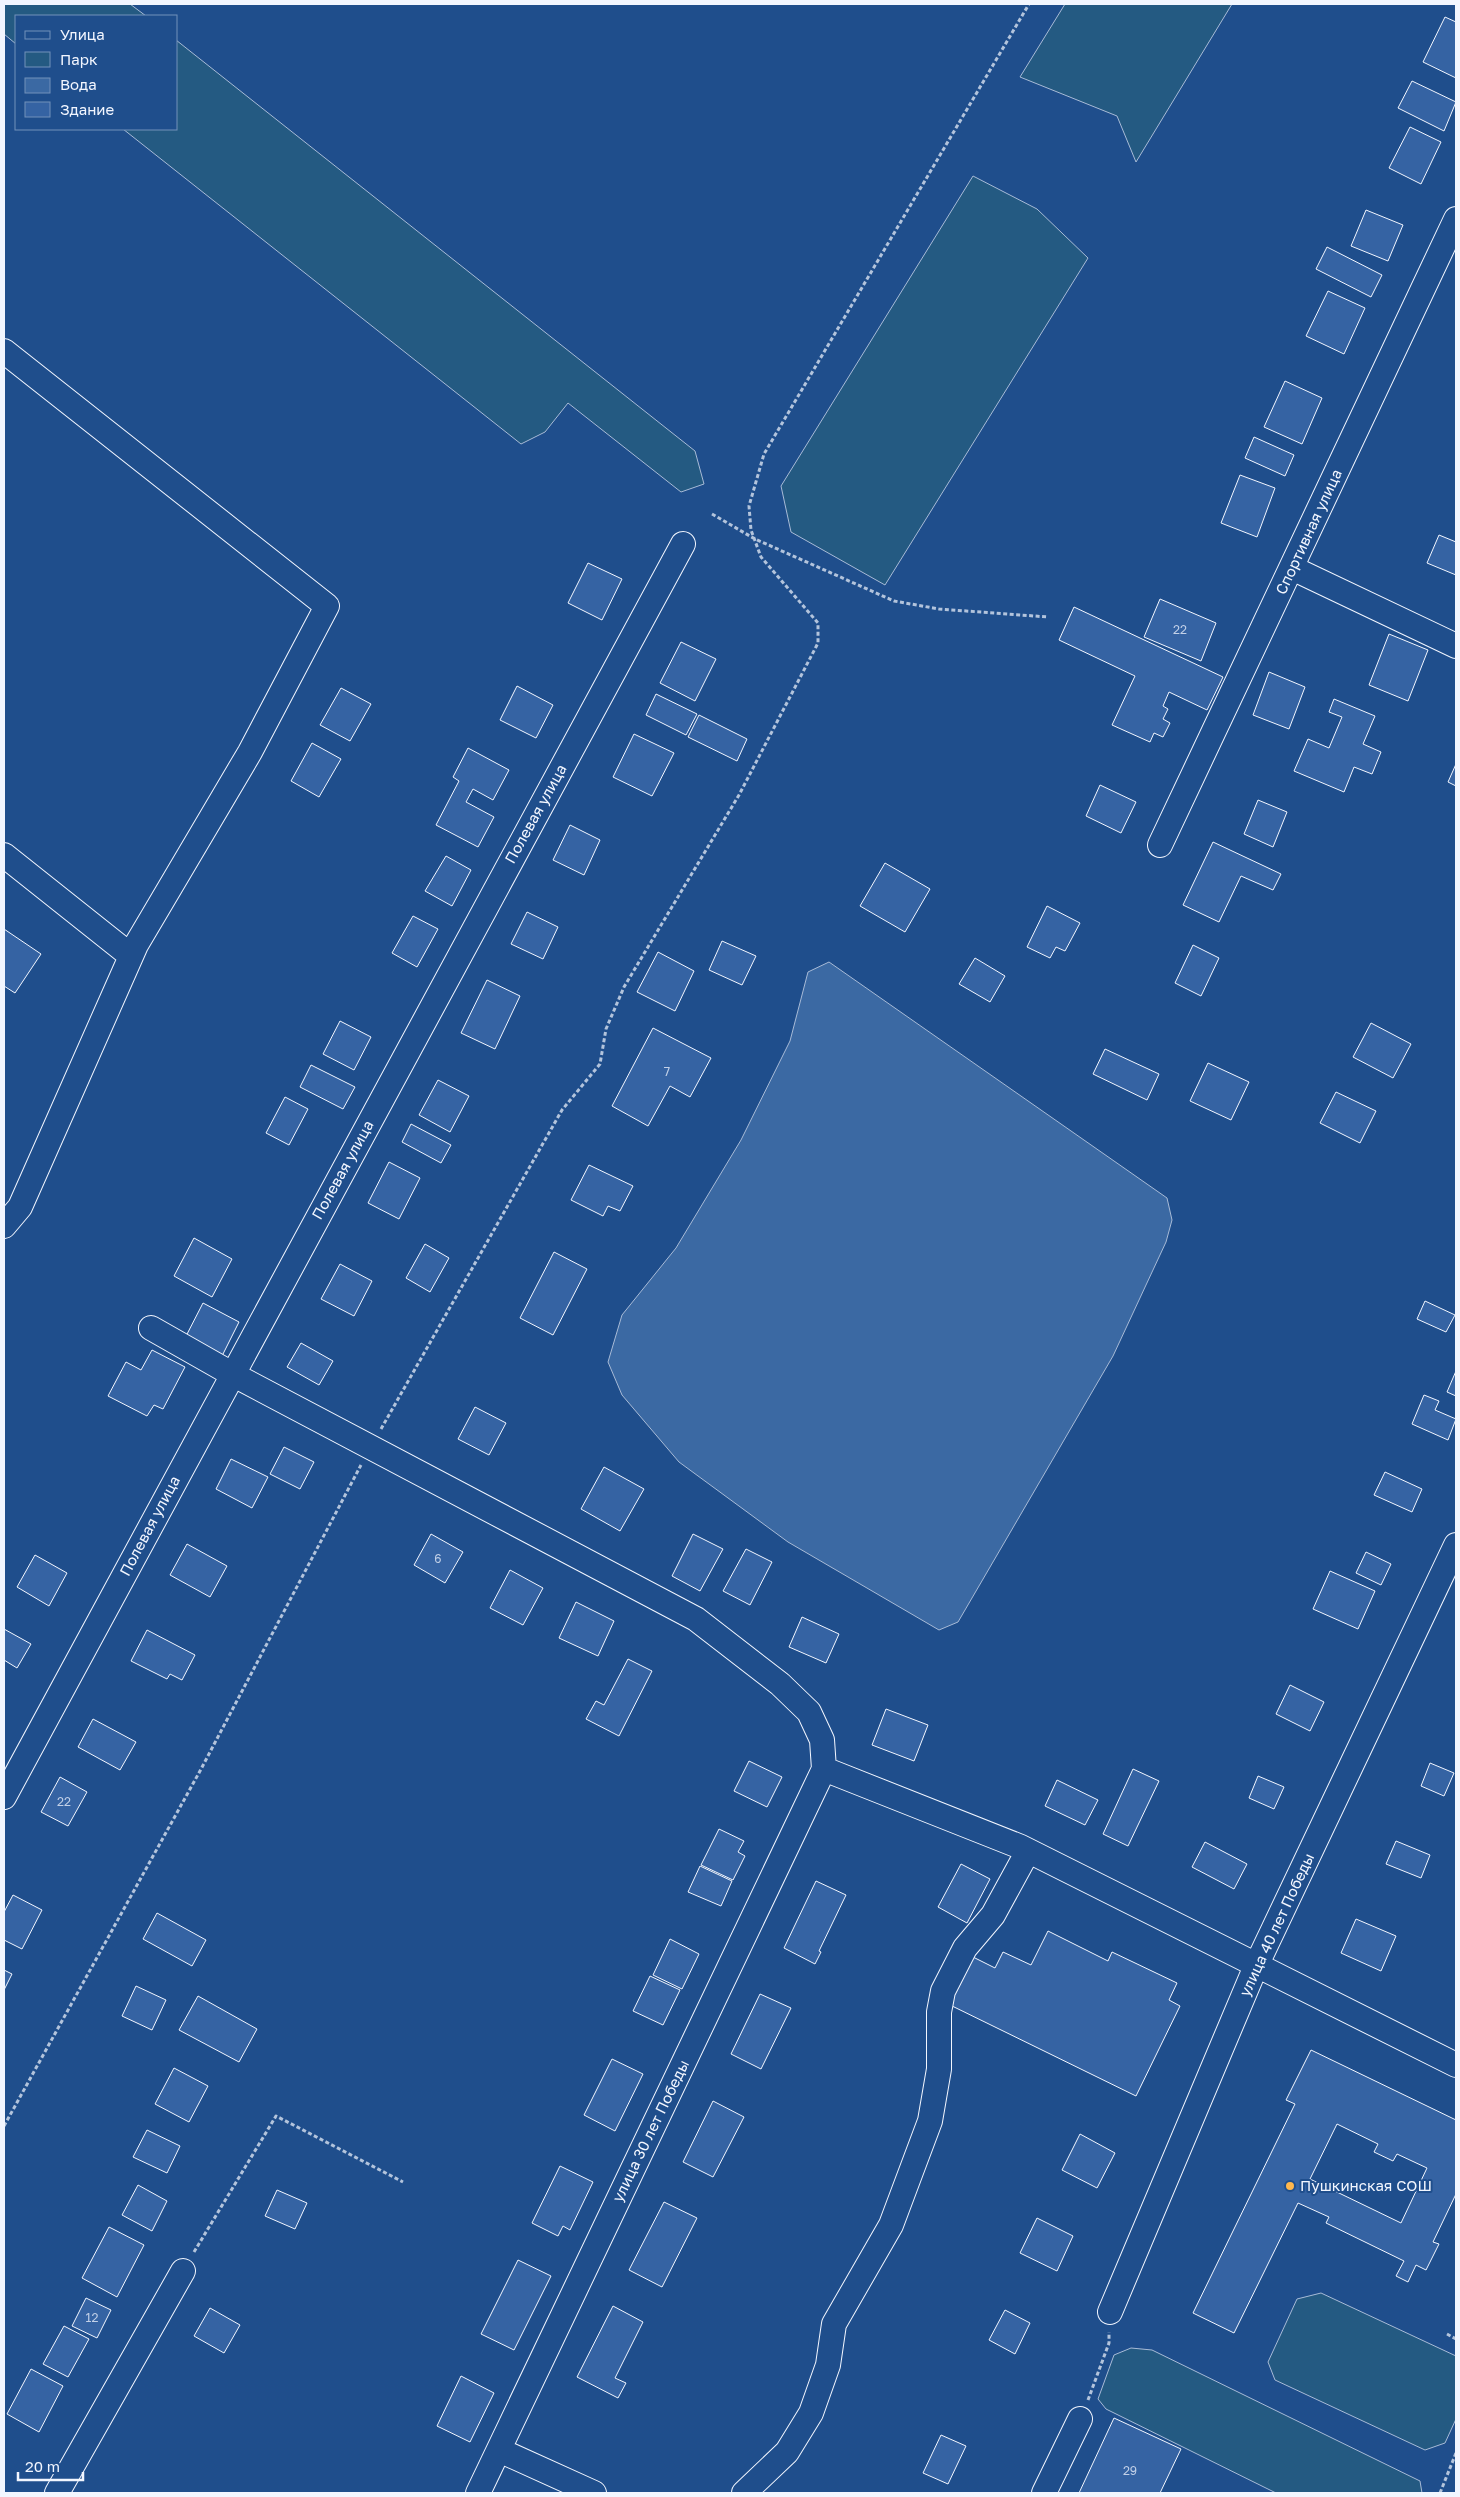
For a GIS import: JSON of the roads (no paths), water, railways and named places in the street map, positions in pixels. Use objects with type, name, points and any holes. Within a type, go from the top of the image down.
[{"type":"street","name":"Спортивная улица","points":[[1160,845],[1456,220]]},
{"type":"street","points":[[4,351],[327,606],[250,752],[131,956],[20,1207],[4,1226]]},
{"type":"street","name":"Полевая улица","points":[[4,1797],[683,544]]},
{"type":"street","points":[[1292,568],[1456,646]]},
{"type":"street","points":[[4,855],[131,956]]},
{"type":"street","points":[[151,1328],[232,1374],[696,1619],[780,1684],[809,1712],[822,1740],[824,1769],[1028,1851],[1456,2065]]},
{"type":"street","name":"улица 40 лет Победы","points":[[1110,2312],[1256,1966],[1456,1545]]},
{"type":"street","name":"улица 30 лет Победы","points":[[478,2493],[824,1769]]},
{"type":"street","points":[[744,2493],[787,2452],[810,2414],[828,2365],[834,2324],[891,2225],[930,2121],[939,2069],[939,2012],[943,1991],[966,1948],[993,1915],[1028,1851]]},
{"type":"street","points":[[57,2493],[116,2385],[182,2271]]},
{"type":"street","points":[[1044,2493],[1080,2419]]},
{"type":"street","points":[[499,2450],[594,2493]]},
{"type":"water","points":[[829,962],[1167,1198],[1172,1220],[1166,1242],[1113,1356],[958,1622],[939,1630],[788,1542],[679,1462],[622,1395],[608,1362],[622,1315],[676,1248],[741,1140],[790,1041],[808,972]]},
{"type":"place","name":"Пушкинская СОШ","points":[[1290,2186]]}]
